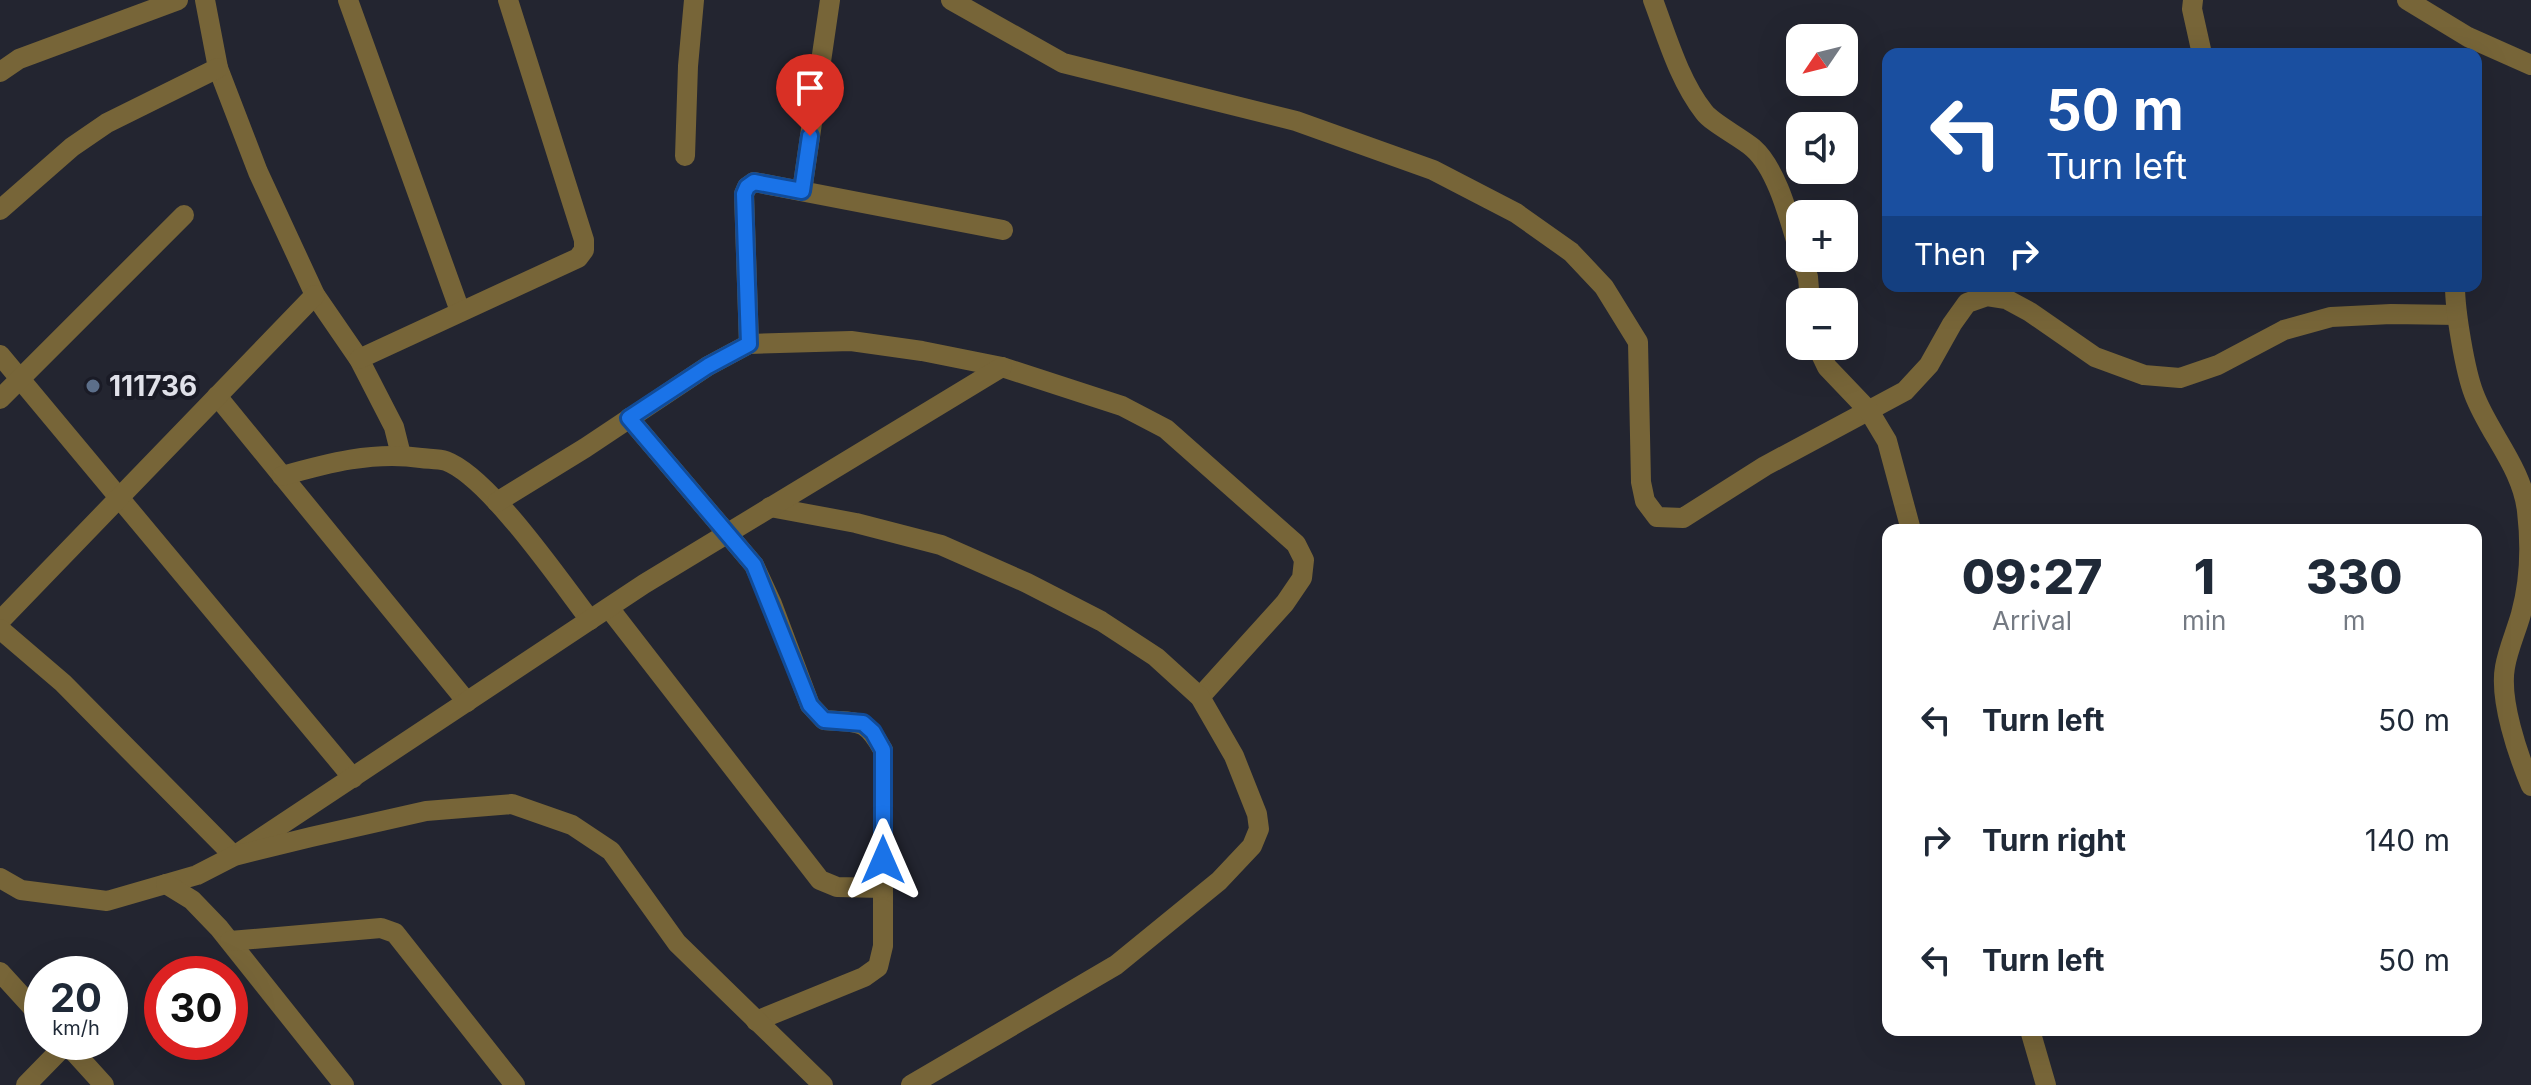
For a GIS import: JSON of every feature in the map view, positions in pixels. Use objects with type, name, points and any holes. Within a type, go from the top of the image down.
[{"type":"street","points":[[0,72],[19,59],[144,5],[178,0]]},
{"type":"street","points":[[205,0],[218,68],[258,172],[315,295],[359,359],[394,427],[401,455]]},
{"type":"street","points":[[348,0],[460,311]]},
{"type":"street","points":[[359,359],[578,258],[584,250],[584,240],[508,0]]},
{"type":"street","points":[[685,156],[694,0]]},
{"type":"street","points":[[802,191],[830,0]]},
{"type":"street","points":[[951,0],[1063,63],[1296,121],[1433,170],[1516,213],[1571,252],[1604,287],[1638,342],[1641,482],[1645,501],[1657,517],[1683,518],[1765,466],[1905,391],[1929,365],[1967,303],[1987,296],[2006,299],[2030,312],[2095,357],[2144,375],[2180,378],[2218,365],[2284,330],[2331,317],[2457,315]]},
{"type":"street","points":[[1653,0],[1687,85],[1705,115],[1733,131],[1757,151],[1772,174],[1786,214]]},
{"type":"street","points":[[2193,0],[2192,9],[2201,48]]},
{"type":"street","points":[[2407,0],[2466,46]]},
{"type":"street","points":[[2482,51],[2531,65]]},
{"type":"street","points":[[0,210],[72,147],[107,123],[218,68]]},
{"type":"street","points":[[749,344],[744,194],[754,182],[1003,230]]},
{"type":"street","points":[[0,399],[184,215]]},
{"type":"street","points":[[2455,292],[2457,315],[2474,394],[2511,462],[2527,507],[2530,550],[2526,623],[2504,670],[2506,704],[2531,786]]},
{"type":"street","points":[[0,621],[315,295]]},
{"type":"street","points":[[497,502],[708,366],[749,344],[851,341],[1002,367],[1122,406],[1166,429],[1296,544],[1304,560],[1302,578],[1285,603],[1200,697]]},
{"type":"street","points":[[0,355],[353,778]]},
{"type":"street","points":[[1824,360],[1869,411],[1887,441],[1909,524]]},
{"type":"street","points":[[0,878],[21,890],[107,901],[197,875],[234,856],[727,533],[1002,367]]},
{"type":"street","points":[[217,396],[467,702]]},
{"type":"street","points":[[629,418],[754,565],[810,705],[824,720],[863,723],[873,732],[883,750],[883,946],[878,967],[864,977],[756,1021]]},
{"type":"street","points":[[282,476],[345,459],[401,455],[446,461],[469,476],[497,502],[590,620]]},
{"type":"street","points":[[770,507],[856,523],[941,545],[1027,583],[1101,621],[1156,657],[1200,697],[1234,756],[1257,814],[1259,829],[1252,846],[1219,881],[1116,965],[911,1085]]},
{"type":"street","points":[[609,608],[820,880],[837,887],[883,888]]},
{"type":"street","points":[[0,629],[63,683],[234,856]]},
{"type":"street","points":[[234,856],[426,811],[512,804],[572,825],[611,851],[677,943],[823,1085]]},
{"type":"street","points":[[166,884],[192,900],[230,941],[344,1085]]},
{"type":"street","points":[[230,941],[381,928],[395,933],[515,1085]]},
{"type":"street","points":[[0,972],[24,998]]},
{"type":"street","points":[[2032,1036],[2046,1085]]},
{"type":"street","points":[[26,1085],[49,1060]]},
{"type":"street","points":[[81,1060],[104,1085]]},
{"type":"place","name":"111736","points":[[93,386]]},
{"type":"route","points":[[810,136],[802,191],[754,182],[744,194],[749,344],[708,366],[629,418],[754,565],[810,705],[824,720],[863,723],[873,732],[883,750],[883,860]]}]
